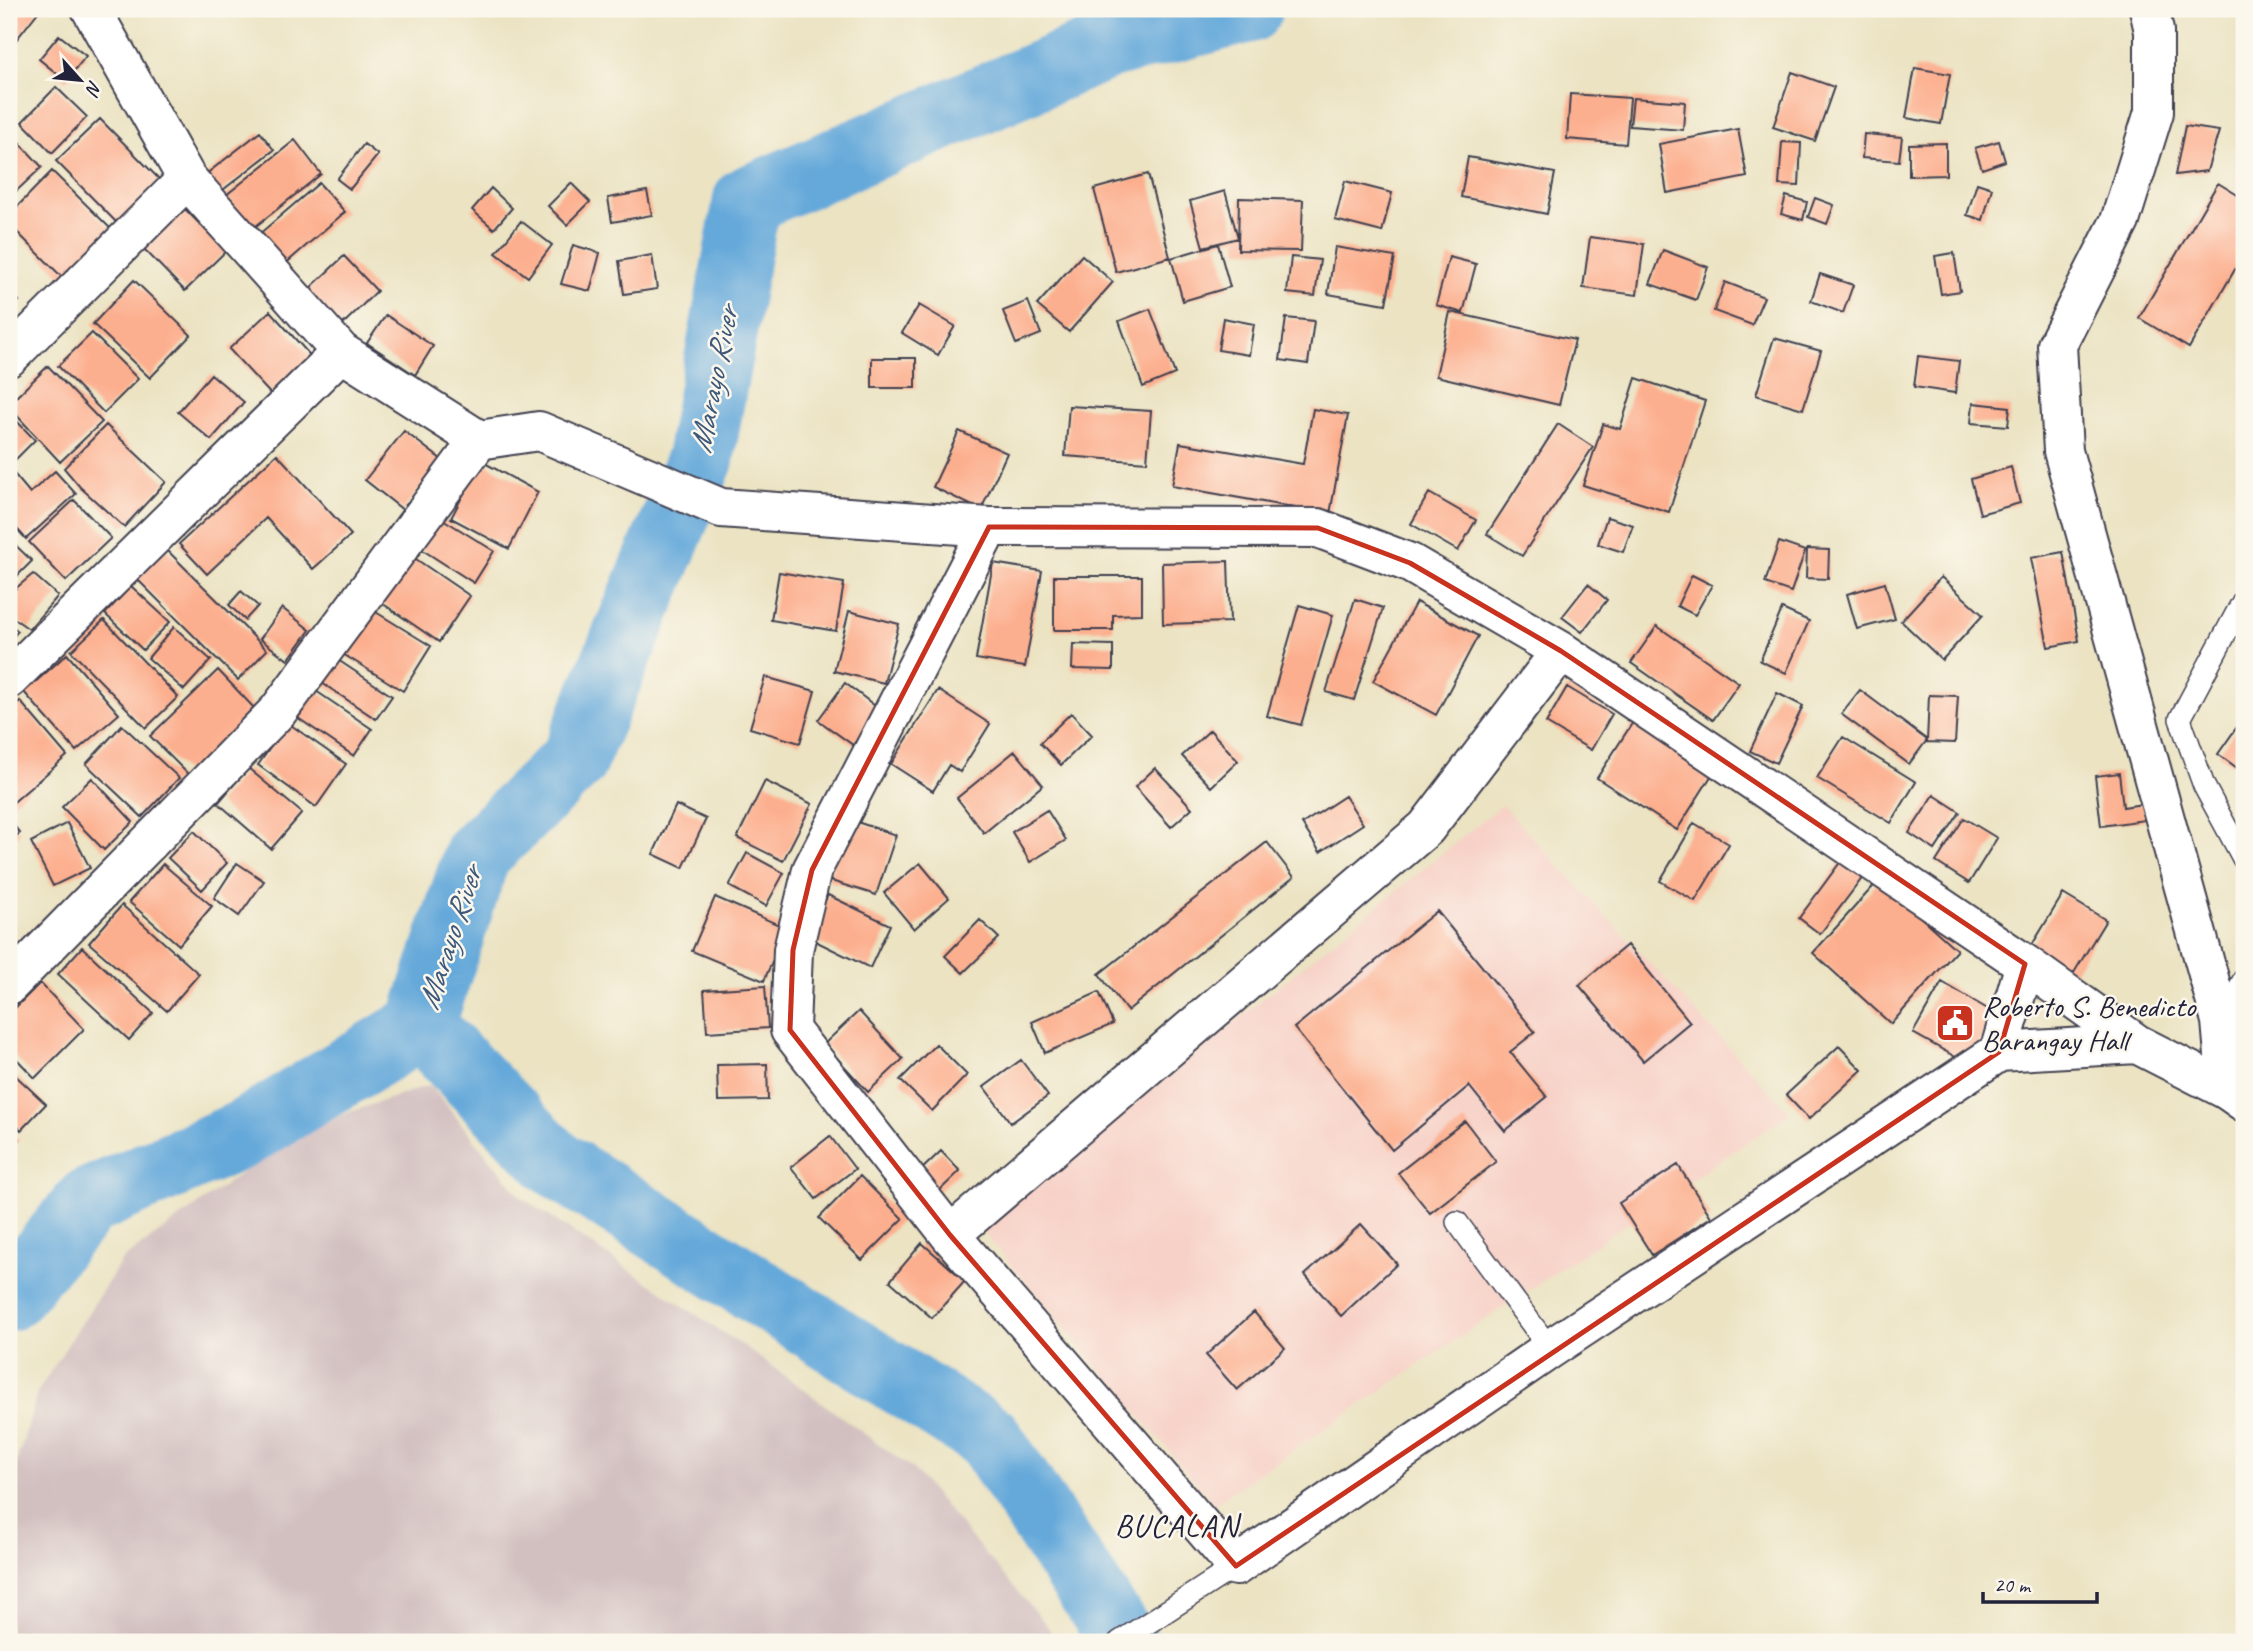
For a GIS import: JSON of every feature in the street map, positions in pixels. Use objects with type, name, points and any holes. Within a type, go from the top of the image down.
[{"type":"street","points":[[91,9],[187,179],[341,352],[479,440],[539,431],[721,508],[989,527],[1318,528],[1410,564],[1561,650],[2025,964],[2137,1044],[2235,1096]]},
{"type":"street","points":[[2152,20],[2154,112],[2147,136],[2120,221],[2057,345],[2063,451],[2221,1021],[2235,1096]]},
{"type":"street","points":[[9,357],[187,179]]},
{"type":"street","points":[[9,680],[341,352]]},
{"type":"street","points":[[9,985],[278,711],[479,440]]},
{"type":"street","points":[[989,527],[812,870],[793,950],[790,1030],[1221,1575],[1550,1349],[1999,1052],[2137,1044]]},
{"type":"street","points":[[950,1235],[1426,828],[1561,650]]},
{"type":"street","points":[[1999,1052],[2025,964]]},
{"type":"lane","points":[[2244,599],[2180,719],[2204,786],[2244,860]]},
{"type":"lane","points":[[2221,1021],[2244,979]]},
{"type":"lane","points":[[1457,1222],[1550,1349]]},
{"type":"lane","points":[[1119,1642],[1221,1575]]},
{"type":"highlighted area","points":[[989,527],[1318,528],[1410,563],[1561,651],[2025,964],[1999,1052],[1236,1566],[950,1235],[790,1030],[793,950],[812,870]]},
{"type":"shaded area","points":[[1502,805],[1790,1113],[1214,1504],[980,1228]]},
{"type":"shaded area","points":[[430,1085],[522,1198],[749,1350],[913,1469],[1048,1627],[1057,1642],[10,1642],[9,1487],[38,1391],[122,1260],[305,1127]]},
{"type":"building","points":[[9,9],[34,9],[38,12],[9,49]]},
{"type":"building","points":[[59,35],[86,56],[66,81],[39,59]]},
{"type":"building","points":[[1915,68],[1950,74],[1941,124],[1906,118]]},
{"type":"building","points":[[1792,72],[1834,87],[1815,141],[1773,127]]},
{"type":"building","points":[[56,87],[87,117],[52,153],[22,122]]},
{"type":"building","points":[[1570,94],[1630,98],[1626,144],[1567,139]]},
{"type":"building","points":[[1633,98],[1685,102],[1683,130],[1630,126]]},
{"type":"building","points":[[100,119],[164,184],[121,227],[56,161]]},
{"type":"building","points":[[2185,126],[2219,131],[2207,171],[2175,175]]},
{"type":"building","points":[[1738,129],[1747,177],[1667,193],[1659,144]]},
{"type":"building","points":[[9,131],[42,167],[9,198]]},
{"type":"building","points":[[260,132],[274,150],[219,193],[205,175]]},
{"type":"building","points":[[1864,134],[1902,137],[1899,161],[1862,158]]},
{"type":"building","points":[[295,140],[321,174],[251,230],[225,196]]},
{"type":"building","points":[[1999,141],[2005,161],[1982,169],[1975,148]]},
{"type":"building","points":[[1782,142],[1801,143],[1799,186],[1779,185]]},
{"type":"building","points":[[1946,143],[1946,175],[1909,176],[1909,144]]},
{"type":"building","points":[[364,144],[378,155],[350,189],[337,179]]},
{"type":"building","points":[[1468,157],[1555,173],[1547,214],[1461,197]]},
{"type":"building","points":[[52,171],[115,233],[67,282],[9,224],[9,215]]},
{"type":"building","points":[[1148,174],[1170,257],[1116,272],[1094,189]]},
{"type":"building","points":[[1345,181],[1392,193],[1382,232],[1335,220]]},
{"type":"building","points":[[319,183],[345,212],[284,265],[258,235]]},
{"type":"building","points":[[571,183],[590,202],[567,225],[548,206]]},
{"type":"building","points":[[1977,183],[1992,188],[1983,220],[1967,215]]},
{"type":"building","points":[[2218,183],[2244,199],[2244,254],[2189,348],[2139,318]]},
{"type":"building","points":[[491,188],[512,208],[494,229],[472,210]]},
{"type":"building","points":[[647,191],[652,215],[612,222],[608,198]]},
{"type":"building","points":[[1225,191],[1238,238],[1203,247],[1190,201]]},
{"type":"building","points":[[1786,196],[1807,202],[1803,220],[1781,214]]},
{"type":"building","points":[[1239,198],[1303,200],[1301,251],[1238,250]]},
{"type":"building","points":[[1815,198],[1834,205],[1827,224],[1808,217]]},
{"type":"building","points":[[185,209],[226,251],[185,291],[144,249]]},
{"type":"building","points":[[521,221],[552,245],[528,277],[496,253]]},
{"type":"building","points":[[1590,237],[1644,244],[1637,295],[1583,288]]},
{"type":"building","points":[[1218,244],[1230,287],[1183,301],[1171,258]]},
{"type":"building","points":[[573,245],[600,253],[590,291],[561,284]]},
{"type":"building","points":[[1335,247],[1395,257],[1386,304],[1328,294]]},
{"type":"building","points":[[1663,250],[1708,267],[1696,300],[1650,284]]},
{"type":"building","points":[[1954,253],[1960,291],[1941,294],[1935,256]]},
{"type":"building","points":[[652,255],[657,289],[624,294],[619,261]]},
{"type":"building","points":[[1082,255],[1113,282],[1069,332],[1037,305]]},
{"type":"building","points":[[344,256],[377,291],[341,326],[307,291]]},
{"type":"building","points":[[1291,257],[1320,260],[1315,296],[1287,293]]},
{"type":"building","points":[[1449,257],[1476,264],[1463,313],[1436,305]]},
{"type":"building","points":[[1820,274],[1853,285],[1843,313],[1811,301]]},
{"type":"building","points":[[134,280],[191,335],[150,378],[93,324]]},
{"type":"building","points":[[1725,282],[1764,297],[1752,325],[1714,311]]},
{"type":"building","points":[[9,290],[19,301],[9,311]]},
{"type":"building","points":[[1028,301],[1041,334],[1016,344],[1003,311]]},
{"type":"building","points":[[919,305],[955,326],[938,355],[902,333]]},
{"type":"building","points":[[1150,309],[1175,374],[1143,387],[1119,321]]},
{"type":"building","points":[[270,311],[317,363],[276,400],[229,349]]},
{"type":"building","points":[[1450,312],[1575,340],[1559,405],[1436,376]]},
{"type":"building","points":[[386,315],[433,346],[415,375],[367,343]]},
{"type":"building","points":[[1223,318],[1254,324],[1249,355],[1218,350]]},
{"type":"building","points":[[1286,318],[1314,321],[1308,364],[1280,360]]},
{"type":"building","points":[[92,333],[138,379],[104,413],[58,366]]},
{"type":"building","points":[[1774,338],[1821,351],[1803,409],[1756,395]]},
{"type":"building","points":[[1918,356],[1959,361],[1955,393],[1914,387]]},
{"type":"building","points":[[872,358],[916,358],[916,388],[872,388]]},
{"type":"building","points":[[48,366],[102,422],[60,462],[9,407]]},
{"type":"building","points":[[211,374],[244,402],[211,440],[178,412]]},
{"type":"building","points":[[1636,378],[1705,401],[1669,512],[1583,485],[1603,424],[1620,429]]},
{"type":"building","points":[[1973,403],[2010,407],[2008,426],[1971,423]]},
{"type":"building","points":[[1069,406],[1151,411],[1147,462],[1065,456]]},
{"type":"building","points":[[1313,409],[1348,415],[1330,514],[1172,486],[1180,443],[1303,464]]},
{"type":"building","points":[[9,413],[35,440],[9,466]]},
{"type":"building","points":[[1558,424],[1593,447],[1522,556],[1487,534]]},
{"type":"building","points":[[106,425],[166,482],[124,527],[80,487],[64,468]]},
{"type":"building","points":[[404,431],[442,460],[403,510],[365,480]]},
{"type":"building","points":[[959,431],[1007,453],[981,510],[933,487]]},
{"type":"building","points":[[277,454],[351,535],[313,569],[266,518],[207,574],[179,544]]},
{"type":"building","points":[[481,461],[538,492],[509,549],[451,518]]},
{"type":"building","points":[[2011,467],[2020,503],[1980,514],[1971,479]]},
{"type":"building","points":[[9,468],[30,493],[55,471],[76,494],[26,539],[9,520]]},
{"type":"building","points":[[1429,493],[1476,520],[1458,551],[1411,524]]},
{"type":"building","points":[[74,500],[111,538],[66,581],[29,542]]},
{"type":"building","points":[[1607,517],[1633,525],[1623,552],[1598,544]]},
{"type":"building","points":[[441,518],[494,551],[474,583],[421,549]]},
{"type":"building","points":[[9,541],[32,561],[9,584]]},
{"type":"building","points":[[1779,542],[1805,551],[1791,592],[1765,583]]},
{"type":"building","points":[[163,546],[267,650],[238,680],[133,575]]},
{"type":"building","points":[[1807,549],[1829,550],[1828,579],[1806,578]]},
{"type":"building","points":[[2063,552],[2079,641],[2048,647],[2031,558]]},
{"type":"building","points":[[410,555],[470,596],[439,642],[379,601]]},
{"type":"building","points":[[1228,561],[1230,622],[1163,624],[1162,563]]},
{"type":"building","points":[[993,563],[1042,571],[1025,667],[976,659]]},
{"type":"building","points":[[779,572],[844,583],[836,631],[771,620]]},
{"type":"building","points":[[33,574],[58,596],[29,629],[9,615],[9,594]]},
{"type":"building","points":[[1692,575],[1712,585],[1695,615],[1677,606]]},
{"type":"building","points":[[1054,576],[1142,576],[1142,614],[1113,615],[1113,630],[1054,630]]},
{"type":"building","points":[[1941,577],[1983,615],[1942,660],[1901,621]]},
{"type":"building","points":[[1885,583],[1895,619],[1857,629],[1847,594]]},
{"type":"building","points":[[1588,584],[1607,600],[1582,632],[1562,617]]},
{"type":"building","points":[[131,586],[170,622],[143,650],[105,614]]},
{"type":"building","points":[[241,591],[258,606],[245,620],[229,605]]},
{"type":"building","points":[[1355,599],[1383,608],[1354,700],[1326,692]]},
{"type":"building","points":[[1416,602],[1478,636],[1436,715],[1373,681]]},
{"type":"building","points":[[1299,605],[1333,615],[1301,725],[1267,716]]},
{"type":"building","points":[[366,606],[431,646],[403,691],[338,651]]},
{"type":"building","points":[[282,608],[310,630],[288,660],[260,639]]},
{"type":"building","points":[[1782,609],[1809,621],[1786,673],[1760,661]]},
{"type":"building","points":[[849,611],[899,624],[884,683],[834,671]]},
{"type":"building","points":[[104,620],[178,697],[146,728],[71,651]]},
{"type":"building","points":[[9,623],[18,631],[9,641]]},
{"type":"building","points":[[1657,626],[1739,683],[1713,720],[1631,663]]},
{"type":"building","points":[[174,627],[211,660],[184,690],[148,658]]},
{"type":"building","points":[[1073,644],[1113,645],[1113,670],[1072,669]]},
{"type":"building","points":[[67,654],[119,714],[76,751],[24,692]]},
{"type":"building","points":[[335,658],[392,696],[376,719],[319,681]]},
{"type":"building","points":[[218,670],[255,709],[189,775],[150,736]]},
{"type":"building","points":[[765,677],[815,691],[800,743],[750,728]]},
{"type":"building","points":[[845,683],[879,709],[853,745],[818,720]]},
{"type":"building","points":[[1567,687],[1612,714],[1591,750],[1546,723]]},
{"type":"building","points":[[938,690],[990,724],[960,772],[949,765],[933,791],[891,764]]},
{"type":"building","points":[[1860,690],[1927,740],[1909,764],[1841,714]]},
{"type":"building","points":[[316,691],[372,729],[354,756],[298,718]]},
{"type":"building","points":[[1777,693],[1803,706],[1776,763],[1750,751]]},
{"type":"building","points":[[1929,695],[1958,696],[1955,743],[1927,742]]},
{"type":"building","points":[[20,701],[67,756],[9,806],[9,711]]},
{"type":"building","points":[[1071,713],[1092,735],[1061,765],[1040,743]]},
{"type":"building","points":[[2244,717],[2244,773],[2218,754]]},
{"type":"building","points":[[1633,722],[1713,773],[1677,830],[1597,778]]},
{"type":"building","points":[[288,723],[346,764],[316,807],[258,765]]},
{"type":"building","points":[[122,725],[179,778],[142,817],[86,764]]},
{"type":"building","points":[[1210,730],[1238,761],[1211,787],[1182,756]]},
{"type":"building","points":[[1843,737],[1916,782],[1891,823],[1817,778]]},
{"type":"building","points":[[1015,751],[1043,785],[984,833],[957,798]]},
{"type":"building","points":[[248,768],[302,813],[271,849],[218,803]]},
{"type":"building","points":[[1155,768],[1192,808],[1171,827],[1135,787]]},
{"type":"building","points":[[2119,773],[2123,807],[2143,804],[2145,820],[2101,826],[2095,776]]},
{"type":"building","points":[[92,778],[133,822],[104,850],[62,807]]},
{"type":"building","points":[[765,781],[812,804],[783,861],[737,838]]},
{"type":"building","points":[[1934,795],[1960,812],[1935,850],[1909,833]]},
{"type":"building","points":[[1345,796],[1363,824],[1320,852],[1302,824]]},
{"type":"building","points":[[676,805],[706,819],[683,868],[653,854]]},
{"type":"building","points":[[1047,810],[1066,840],[1030,862],[1012,832]]},
{"type":"building","points":[[1964,818],[1997,838],[1969,883],[1936,862]]},
{"type":"building","points":[[848,819],[896,835],[876,895],[828,880]]},
{"type":"building","points":[[9,820],[20,833],[9,842]]},
{"type":"building","points":[[67,823],[90,868],[53,886],[31,842]]},
{"type":"building","points":[[1694,823],[1729,844],[1695,901],[1660,881]]},
{"type":"building","points":[[194,831],[227,863],[202,890],[168,858]]},
{"type":"building","points":[[1267,842],[1294,877],[1127,1011],[1099,974]]},
{"type":"building","points":[[747,853],[784,873],[766,906],[729,886]]},
{"type":"building","points":[[1847,853],[1869,869],[1820,934],[1799,918]]},
{"type":"building","points":[[237,863],[264,881],[239,916],[214,898]]},
{"type":"building","points":[[920,863],[949,898],[914,929],[884,893]]},
{"type":"building","points":[[163,864],[212,906],[179,945],[129,902]]},
{"type":"building","points":[[1879,880],[1957,950],[1891,1024],[1813,953]]},
{"type":"building","points":[[2063,894],[2106,920],[2072,976],[2029,950]]},
{"type":"building","points":[[828,895],[890,925],[870,968],[807,937]]},
{"type":"building","points":[[715,897],[786,928],[764,981],[692,951]]},
{"type":"building","points":[[122,905],[199,974],[167,1011],[89,943]]},
{"type":"building","points":[[1437,911],[1535,1032],[1510,1052],[1547,1097],[1505,1131],[1469,1086],[1392,1150],[1294,1028]]},
{"type":"building","points":[[980,920],[999,938],[963,973],[945,956]]},
{"type":"building","points":[[1627,945],[1690,1022],[1643,1061],[1579,985]]},
{"type":"building","points":[[82,947],[153,1013],[129,1040],[58,974]]},
{"type":"building","name":"Roberto S. Benedicto Barangay Hall","points":[[1942,982],[1996,1014],[1968,1064],[1913,1033]]},
{"type":"building","points":[[40,983],[84,1029],[35,1078],[9,1051],[9,1014]]},
{"type":"building","points":[[765,986],[768,1028],[707,1032],[704,990]]},
{"type":"building","points":[[1099,992],[1113,1024],[1045,1053],[1032,1022]]},
{"type":"building","points":[[859,1011],[903,1059],[868,1092],[824,1044]]},
{"type":"building","points":[[936,1044],[967,1075],[932,1111],[900,1080]]},
{"type":"building","points":[[1839,1046],[1862,1070],[1809,1119],[1786,1095]]},
{"type":"building","points":[[1021,1060],[1048,1096],[1011,1123],[984,1087]]},
{"type":"building","points":[[767,1064],[768,1100],[718,1101],[717,1065]]},
{"type":"building","points":[[16,1076],[46,1104],[21,1130],[9,1119],[9,1084]]},
{"type":"building","points":[[1465,1121],[1496,1162],[1430,1213],[1398,1173]]},
{"type":"building","points":[[9,1129],[19,1140],[9,1150]]},
{"type":"building","points":[[830,1136],[855,1169],[816,1199],[791,1167]]},
{"type":"building","points":[[941,1151],[960,1171],[937,1193],[918,1173]]},
{"type":"building","points":[[1678,1165],[1711,1217],[1652,1255],[1619,1203]]},
{"type":"building","points":[[860,1176],[903,1219],[862,1260],[819,1218]]},
{"type":"building","points":[[1361,1224],[1397,1264],[1341,1316],[1305,1275]]},
{"type":"building","points":[[922,1243],[965,1281],[932,1318],[890,1281]]},
{"type":"building","points":[[1254,1312],[1285,1348],[1237,1390],[1206,1355]]},
{"type":"waterway","name":"Marayo River","points":[[421,1026],[477,854],[574,760],[700,459],[747,200],[1109,45],[1249,9]]},
{"type":"waterway","points":[[421,1026],[554,1162],[988,1437],[1124,1642]]},
{"type":"waterway","points":[[9,1297],[88,1202],[241,1135],[421,1026]]},
{"type":"place","name":"Roberto S. Benedicto Barangay Hall","points":[[1955,1023]]},
{"type":"district","name":"BUCALAN","points":[[1177,1525]]}]
